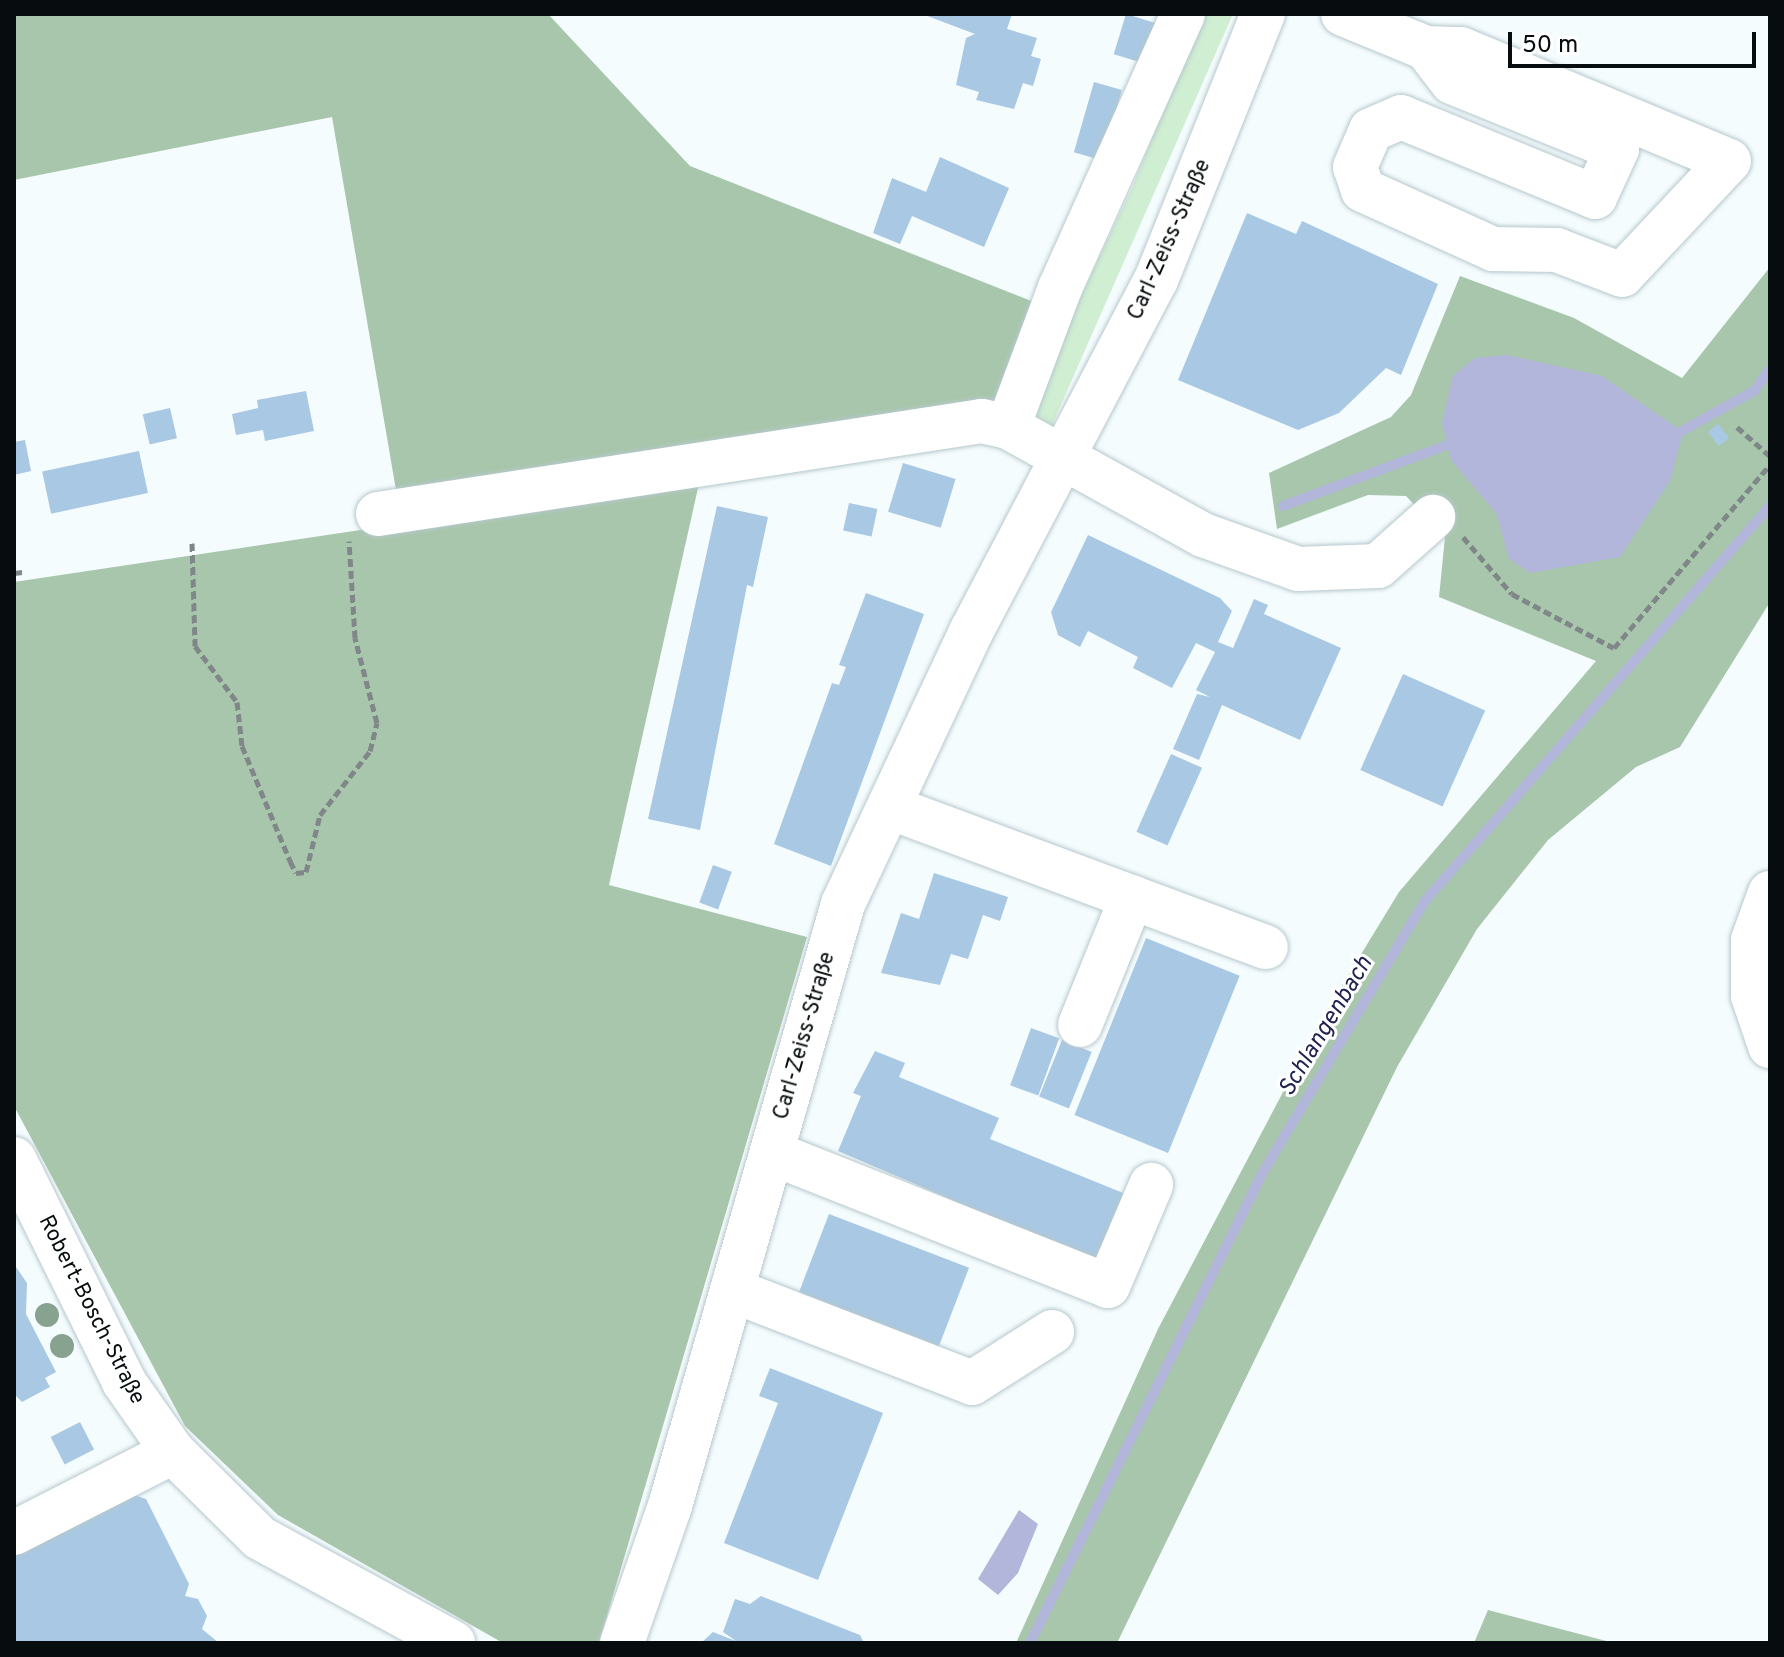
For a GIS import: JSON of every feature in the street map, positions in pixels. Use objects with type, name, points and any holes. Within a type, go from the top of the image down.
[{"type":"street","points":[[1008,427],[1060,288],[1183,14]]},
{"type":"street","name":"Carl-Zeiss-Straße","points":[[622,1643],[734,1291],[843,904],[1156,280],[1263,14]]},
{"type":"street","points":[[1343,14],[1426,48],[1461,49],[1729,161],[1622,275],[1557,250],[1493,249],[1363,190],[1355,167],[1371,130],[1401,117],[1595,197],[1617,149],[1452,82],[1426,48]]},
{"type":"street","points":[[363,524],[982,421],[1008,427],[1203,535],[1298,569],[1378,566],[1433,517]]},
{"type":"street","points":[[889,807],[1266,947]]},
{"type":"street","points":[[1770,893],[1753,940],[1753,996],[1770,1046]]},
{"type":"street","points":[[1080,1025],[1132,897]]},
{"type":"street","points":[[772,1153],[1108,1286],[1151,1185]]},
{"type":"street","name":"Robert-Bosch-Straße","points":[[14,1159],[124,1382],[173,1452],[260,1538],[453,1643]]},
{"type":"street","points":[[734,1291],[972,1383],[1052,1332]]},
{"type":"street","points":[[14,1533],[173,1452]]},
{"type":"path","points":[[1737,427],[1770,456]]},
{"type":"path","points":[[1433,517],[1448,509],[1483,566],[1512,594],[1614,648],[1770,465]]},
{"type":"path","points":[[192,543],[195,646],[237,702],[242,746],[296,873],[306,872],[320,815],[370,751],[377,723],[355,638],[363,524]]},
{"type":"path","points":[[14,573],[23,572]]},
{"type":"green space","points":[[14,14],[548,14],[690,166],[1039,304],[1001,404],[396,490],[332,117],[14,180]]},
{"type":"green space","points":[[1202,14],[1233,14],[1052,425],[1026,412],[1133,186]]},
{"type":"green space","points":[[1770,267],[1770,602],[1680,747],[1636,767],[1548,840],[1477,929],[1397,1067],[1117,1643],[1016,1643],[1158,1329],[1321,1020],[1399,892],[1596,661],[1439,597],[1445,537],[1406,496],[1368,495],[1277,529],[1269,473],[1391,417],[1411,395],[1460,276],[1574,318],[1682,378]]},
{"type":"green space","points":[[700,479],[609,885],[807,937],[599,1643],[503,1643],[278,1515],[185,1426],[14,1106],[14,582]]},
{"type":"green space","points":[[1488,1610],[1614,1643],[1474,1643]]},
{"type":"water","points":[[1507,355],[1602,376],[1683,432],[1670,481],[1620,557],[1530,573],[1509,559],[1496,513],[1451,460],[1442,423],[1453,376],[1475,358]]},
{"type":"water","points":[[1019,1510],[1038,1524],[1018,1573],[998,1595],[978,1579]]},
{"type":"building","points":[[922,14],[1012,14],[1007,29],[1037,38],[1031,56],[1041,59],[1033,86],[1023,83],[1014,109],[976,100],[979,92],[956,85],[966,38],[975,34]]},
{"type":"building","points":[[1126,14],[1159,24],[1146,64],[1114,54]]},
{"type":"building","points":[[1094,82],[1122,90],[1102,160],[1074,152]]},
{"type":"building","points":[[940,157],[1009,188],[984,247],[912,216],[900,244],[873,233],[892,178],[926,192]]},
{"type":"building","points":[[1247,213],[1296,234],[1302,221],[1438,284],[1401,375],[1386,368],[1339,413],[1298,430],[1178,380]]},
{"type":"building","points":[[306,391],[314,431],[265,441],[263,430],[236,435],[232,414],[258,408],[257,400]]},
{"type":"building","points":[[170,408],[177,438],[150,445],[143,414]]},
{"type":"building","points":[[1718,424],[1729,438],[1719,446],[1708,432]]},
{"type":"building","points":[[25,440],[31,471],[14,475],[14,442]]},
{"type":"building","points":[[139,451],[148,493],[51,514],[42,472]]},
{"type":"building","points":[[903,463],[956,479],[941,528],[888,512]]},
{"type":"building","points":[[849,503],[877,509],[872,536],[843,530]]},
{"type":"building","points":[[717,506],[768,517],[753,587],[747,585],[700,830],[648,819]]},
{"type":"building","points":[[1088,535],[1220,598],[1232,611],[1218,642],[1233,648],[1254,599],[1268,605],[1264,614],[1341,648],[1300,740],[1222,705],[1199,760],[1173,749],[1197,694],[1210,697],[1196,690],[1215,652],[1196,643],[1172,688],[1133,668],[1138,657],[1088,631],[1080,647],[1058,635],[1051,612]]},
{"type":"building","points":[[866,593],[924,614],[831,866],[774,844],[832,683],[839,685],[846,667],[839,665]]},
{"type":"building","points":[[1403,674],[1485,711],[1443,807],[1360,770]]},
{"type":"building","points":[[1171,754],[1202,768],[1167,845],[1136,832]]},
{"type":"building","points":[[713,865],[732,872],[718,909],[699,903]]},
{"type":"building","points":[[934,873],[1008,897],[1000,921],[983,915],[968,959],[951,954],[940,985],[881,973],[901,913],[919,919]]},
{"type":"building","points":[[1146,938],[1240,976],[1168,1153],[1074,1115]]},
{"type":"building","points":[[1031,1028],[1059,1038],[1038,1096],[1010,1085]]},
{"type":"building","points":[[1062,1040],[1092,1052],[1069,1109],[1039,1097]]},
{"type":"building","points":[[875,1051],[905,1063],[899,1077],[999,1118],[990,1139],[1128,1195],[1101,1264],[838,1151],[861,1096],[853,1093]]},
{"type":"building","points":[[829,1214],[969,1268],[938,1349],[798,1295]]},
{"type":"building","points":[[14,1264],[27,1283],[26,1314],[56,1372],[45,1378],[50,1387],[22,1402],[14,1394]]},
{"type":"building","points":[[770,1368],[883,1413],[818,1580],[724,1543],[778,1403],[759,1396]]},
{"type":"building","points":[[80,1422],[94,1450],[65,1465],[51,1437]]},
{"type":"building","points":[[134,1495],[146,1499],[189,1584],[185,1596],[198,1599],[207,1616],[202,1629],[219,1643],[14,1643],[14,1553]]},
{"type":"building","points":[[761,1596],[860,1635],[864,1643],[701,1643],[713,1632],[736,1641],[723,1632],[735,1599],[750,1604]]},
{"type":"waterway","name":"Schlangenbach","points":[[1671,437],[1754,391],[1770,369]]},
{"type":"waterway","name":"Schlangenbach","points":[[1283,506],[1460,440]]},
{"type":"waterway","name":"Schlangenbach","points":[[1030,1643],[1262,1174],[1425,901],[1770,506]]}]
